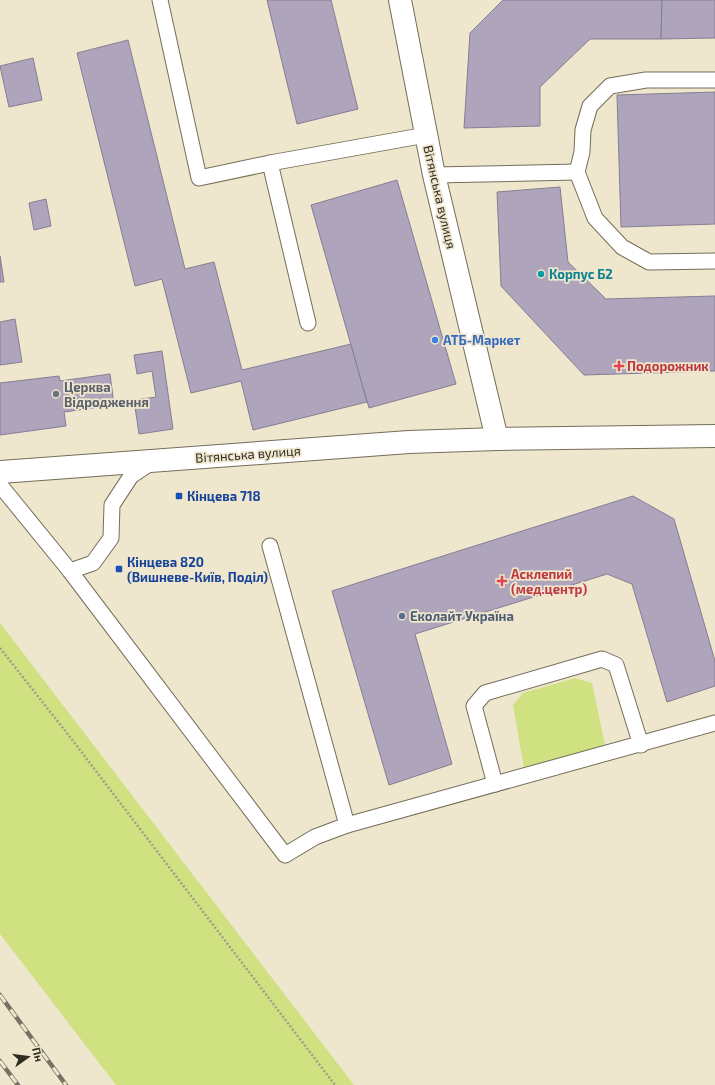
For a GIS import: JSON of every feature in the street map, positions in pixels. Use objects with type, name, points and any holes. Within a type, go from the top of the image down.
[{"type":"street","name":"Вітянська вулиця","points":[[400,0],[434,175],[497,439]]},
{"type":"street","name":"Вітянська вулиця","points":[[0,472],[409,442],[497,439],[715,436]]},
{"type":"lane","points":[[160,0],[199,178],[270,163],[426,135]]},
{"type":"lane","points":[[715,80],[646,80],[610,86],[590,106],[583,130],[582,152],[578,172],[595,218],[622,247],[649,262],[715,261]]},
{"type":"lane","points":[[270,163],[308,322]]},
{"type":"lane","points":[[434,175],[578,172]]},
{"type":"lane","points":[[70,571],[93,562],[111,538],[112,505],[131,476],[155,460]]},
{"type":"lane","points":[[0,485],[70,571],[285,855],[315,837],[347,824],[641,745],[715,723]]},
{"type":"lane","points":[[270,546],[347,824]]},
{"type":"lane","points":[[495,784],[474,706],[485,693],[602,659],[616,666],[641,745]]},
{"type":"path","points":[[0,648],[70,737],[335,1085]]},
{"type":"green space","points":[[0,623],[354,1085],[116,1085],[0,934]]},
{"type":"green space","points":[[575,678],[592,683],[605,745],[595,758],[524,768],[513,705],[523,693]]},
{"type":"building","points":[[267,0],[331,0],[358,109],[297,124]]},
{"type":"building","points":[[503,0],[662,0],[661,39],[590,39],[540,87],[540,126],[464,128],[470,33]]},
{"type":"building","points":[[662,0],[715,0],[715,38],[661,39]]},
{"type":"building","points":[[128,40],[185,269],[214,262],[242,370],[351,344],[367,402],[253,430],[241,381],[191,393],[162,279],[135,286],[77,53]]},
{"type":"building","points":[[33,58],[42,100],[9,107],[0,66]]},
{"type":"building","points":[[715,92],[715,224],[621,227],[617,95]]},
{"type":"building","points":[[397,180],[456,384],[369,408],[311,205]]},
{"type":"building","name":"Корпус Б2","points":[[560,187],[568,262],[606,299],[715,296],[715,371],[584,375],[501,286],[497,192]]},
{"type":"building","points":[[46,199],[51,226],[34,230],[29,203]]},
{"type":"building","points":[[0,256],[4,282],[0,282]]},
{"type":"building","points":[[15,319],[22,362],[0,365],[0,322]]},
{"type":"building","points":[[162,351],[173,429],[139,434],[134,400],[156,397],[152,371],[137,374],[134,355]]},
{"type":"building","name":"Церква Відродження","points":[[110,374],[114,405],[64,412],[66,426],[0,435],[0,383],[59,376],[60,381]]},
{"type":"building","points":[[633,496],[674,519],[715,661],[715,686],[667,702],[632,584],[607,574],[415,634],[452,764],[389,785],[332,591]]},
{"type":"railway","points":[[0,995],[66,1085]]},
{"type":"railway","points":[[0,1061],[18,1085]]},
{"type":"place","name":"Корпус Б2","points":[[541,274]]},
{"type":"place","name":"АТБ-Маркет","points":[[435,340]]},
{"type":"place","name":"Подорожник","points":[[619,366]]},
{"type":"place","name":"Церква Відродження","points":[[56,394]]},
{"type":"place","name":"Кінцева 718","points":[[179,496]]},
{"type":"place","name":"Кінцева 820 (Вишневе-Київ, Поділ)","points":[[119,569]]},
{"type":"place","name":"Асклепий (мед.центр)","points":[[502,581]]},
{"type":"place","name":"Еколайт Україна","points":[[402,616]]}]
